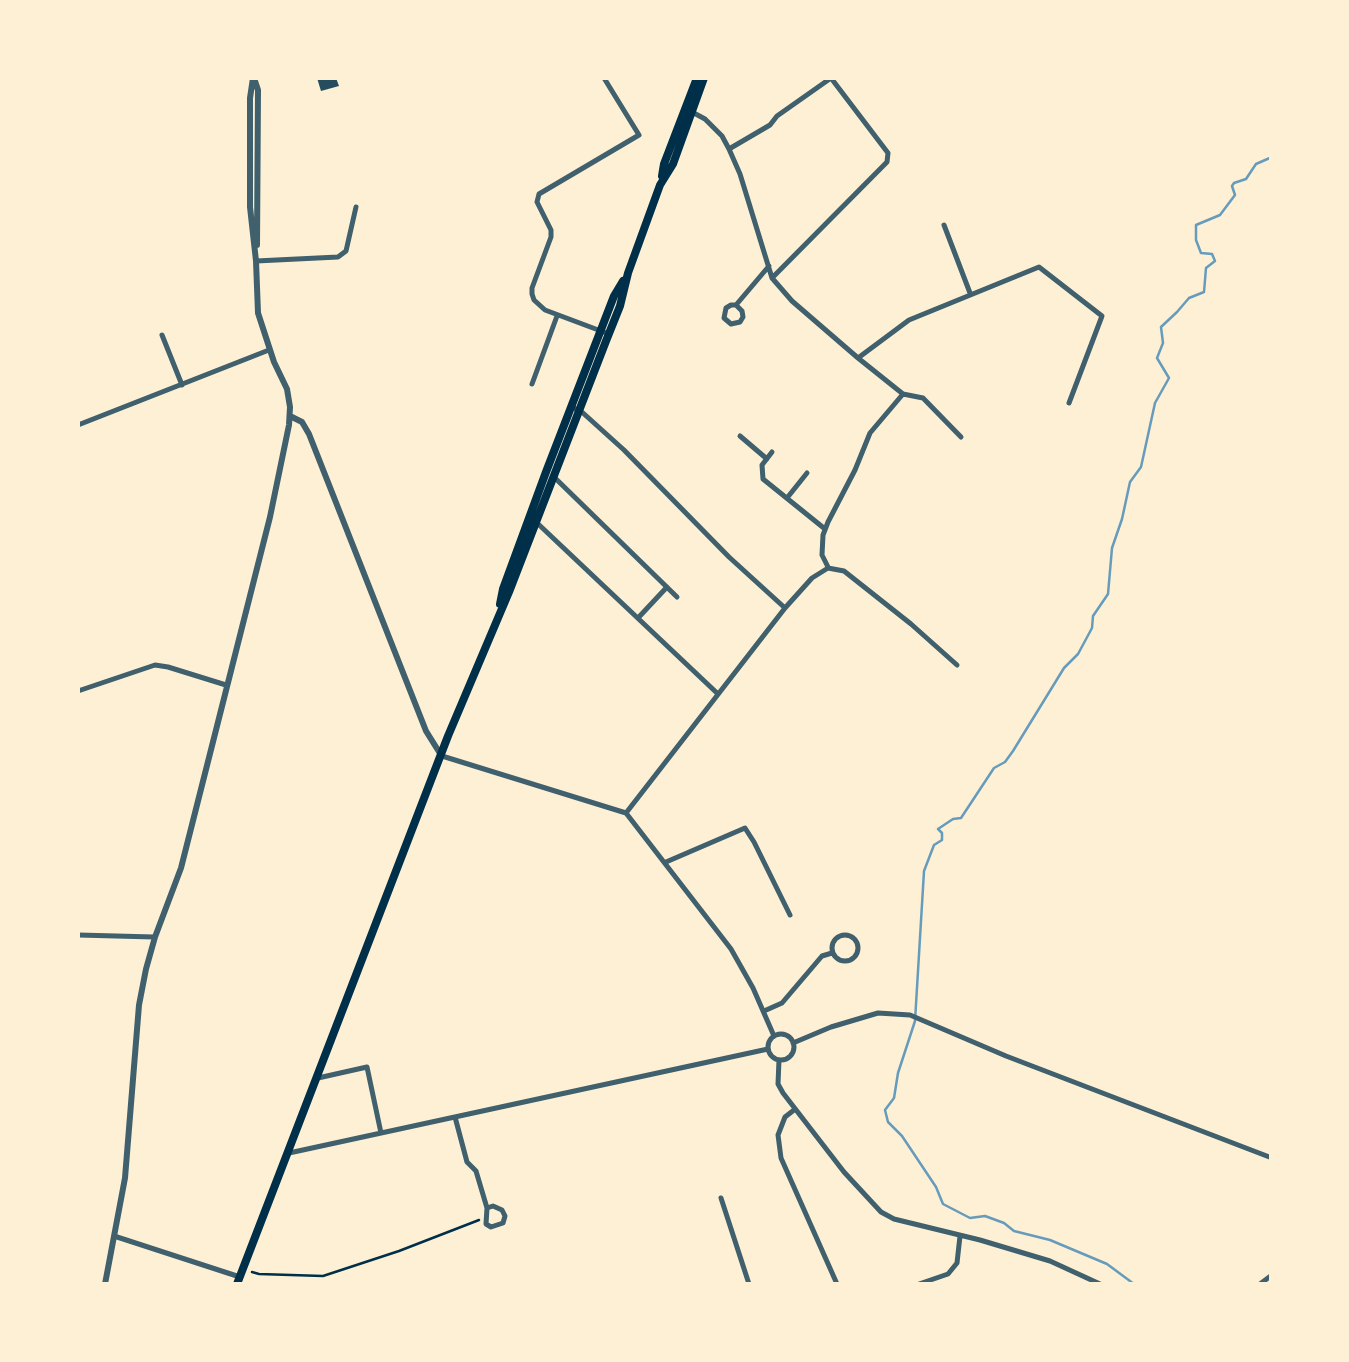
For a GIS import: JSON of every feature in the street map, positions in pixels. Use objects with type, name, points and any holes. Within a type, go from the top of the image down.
[{"type":"main road","points":[[240,1277],[497,616],[605,332],[614,296],[628,273],[660,186],[673,164],[701,78]]},
{"type":"street","points":[[105,1284],[124,1178],[139,1005],[146,968],[181,868],[270,517],[290,416],[287,389],[258,313],[254,150],[258,90],[254,78]]},
{"type":"street","points":[[604,78],[640,134],[538,196],[551,237],[532,294],[539,306],[558,316],[605,332]]},
{"type":"street","points":[[729,149],[770,125],[831,78],[888,153],[887,162],[772,278]]},
{"type":"street","points":[[688,111],[705,119],[729,149],[772,278],[792,301],[858,358],[904,394],[923,398],[961,437]]},
{"type":"street","points":[[256,261],[338,257],[346,251],[356,208]]},
{"type":"street","points":[[944,225],[970,293]]},
{"type":"street","points":[[736,305],[769,266]]},
{"type":"street","points":[[858,358],[909,320],[1039,266],[1102,316],[1068,403]]},
{"type":"street","points":[[532,384],[558,316]]},
{"type":"street","points":[[162,334],[182,385]]},
{"type":"street","points":[[78,425],[269,350]]},
{"type":"street","points":[[828,568],[822,555],[825,529],[870,433],[904,394]]},
{"type":"street","points":[[575,409],[624,450],[729,558],[786,608]]},
{"type":"street","points":[[290,416],[302,422],[309,434],[426,731],[442,756],[626,813],[731,950],[774,1036]]},
{"type":"street","points":[[740,436],[770,456],[762,465],[763,479],[825,529]]},
{"type":"street","points":[[787,498],[807,472]]},
{"type":"street","points":[[550,474],[677,597]]},
{"type":"street","points":[[532,520],[718,694]]},
{"type":"street","points":[[626,813],[786,608],[812,578],[828,568],[844,571],[957,665]]},
{"type":"street","points":[[638,618],[667,588]]},
{"type":"street","points":[[78,691],[155,665],[226,685]]},
{"type":"street","points":[[666,862],[745,828],[790,915]]},
{"type":"street","points":[[78,936],[155,937]]},
{"type":"street","points":[[842,936],[853,938],[857,944],[855,957],[848,961],[840,961],[832,953],[833,942],[842,936]]},
{"type":"street","points":[[764,1011],[782,1003],[822,956],[832,953]]},
{"type":"street","points":[[793,1043],[831,1026],[878,1013],[908,1015],[1272,1158]]},
{"type":"street","points":[[774,1036],[786,1036],[793,1043],[789,1057],[779,1060],[770,1055],[768,1049],[774,1036]]},
{"type":"street","points":[[289,1153],[768,1049]]},
{"type":"street","points":[[779,1060],[778,1084],[794,1110],[881,1212],[894,1219],[1050,1260],[1100,1284]]},
{"type":"street","points":[[318,1078],[367,1068],[382,1133]]},
{"type":"street","points":[[794,1110],[785,1117],[778,1135],[781,1158],[837,1284]]},
{"type":"street","points":[[455,1117],[467,1162],[476,1171],[487,1208],[486,1224],[491,1228],[503,1223],[502,1210],[487,1208]]},
{"type":"street","points":[[721,1198],[749,1284]]},
{"type":"street","points":[[114,1236],[240,1277]]},
{"type":"street","points":[[920,1284],[948,1274],[957,1263],[960,1236]]},
{"type":"street","points":[[1260,1284],[1272,1276]]},
{"type":"path","points":[[240,1277],[324,1276],[485,1217]]},
{"type":"building","points":[[317,78],[336,78],[339,86],[321,91]]},
{"type":"waterway","points":[[1134,1284],[1107,1264],[1050,1240],[1014,1231],[985,1216],[970,1218],[943,1204],[902,1136],[888,1122],[885,1110],[894,1098],[915,1021],[924,871],[934,845],[942,840],[938,829],[961,818],[994,768],[1005,762],[1092,628],[1093,616],[1108,594],[1112,548],[1130,482],[1141,467],[1155,403],[1169,378],[1157,358],[1163,343],[1161,327],[1189,298],[1204,292],[1206,268],[1215,261],[1212,254],[1201,253],[1196,225],[1220,215],[1235,195],[1234,183],[1246,179],[1256,164],[1272,157]]}]
